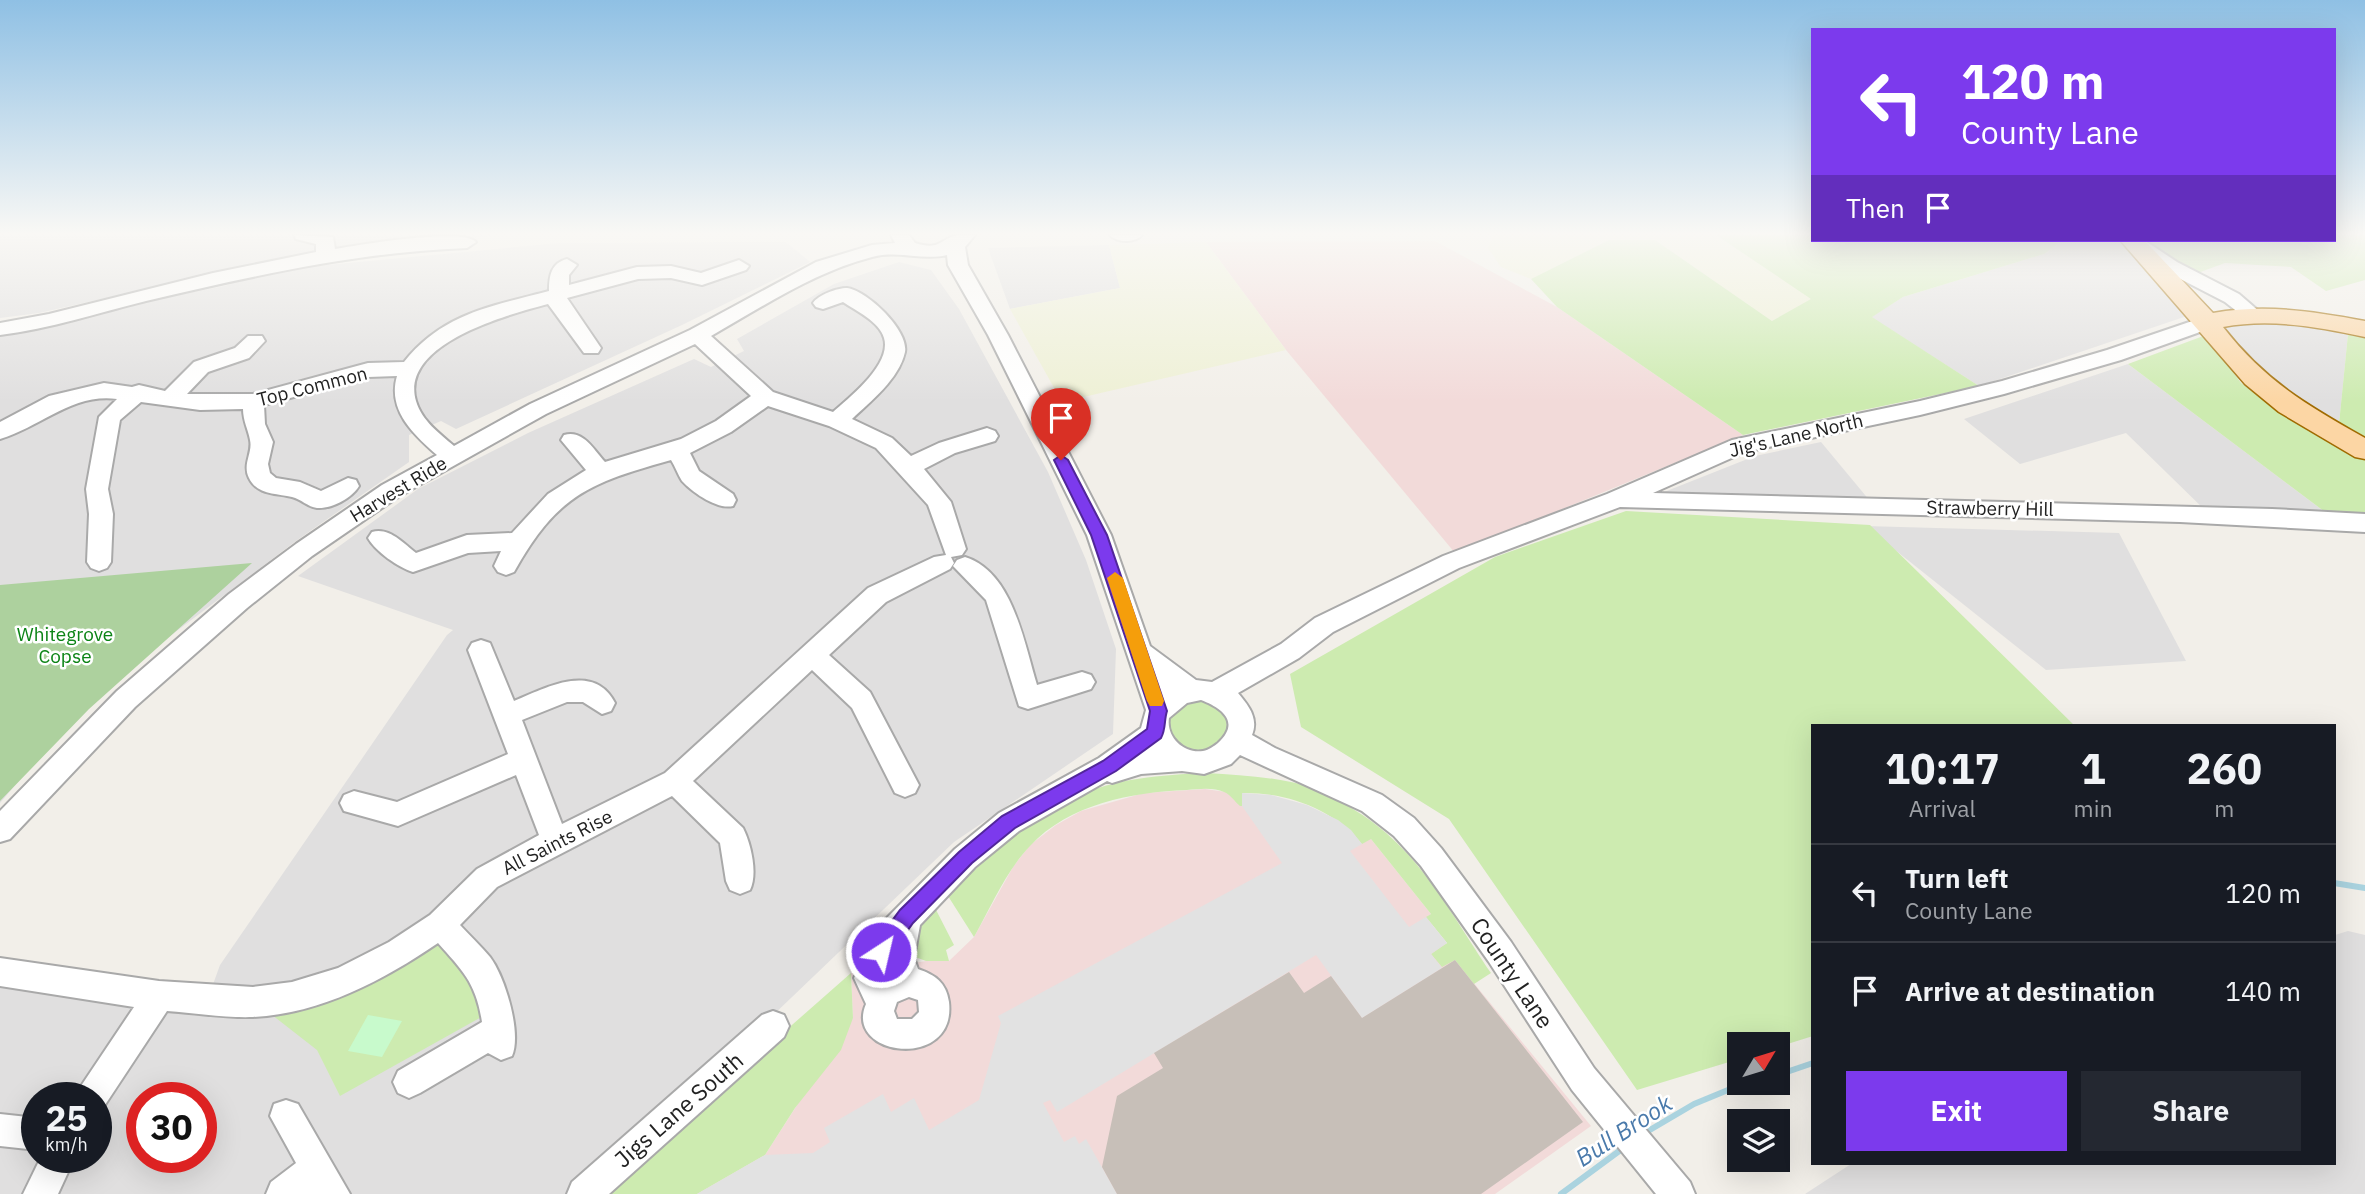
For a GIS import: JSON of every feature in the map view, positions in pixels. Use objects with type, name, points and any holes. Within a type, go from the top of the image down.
[{"type":"main road","points":[[2178,291],[2207,322],[2233,357],[2270,393],[2365,450]]},
{"type":"main road","points":[[2207,322],[2251,313],[2286,314],[2365,329]]},
{"type":"street","points":[[0,329],[165,291]]},
{"type":"street","points":[[557,291],[556,296],[591,348]]},
{"type":"street","points":[[452,456],[425,433],[409,410],[404,390],[410,369],[428,346],[458,327],[486,314],[575,291]]},
{"type":"street","name":"Harvest Ride","points":[[0,845],[7,825],[126,699],[238,601],[304,550],[357,513],[452,456],[538,409],[697,335],[776,291]]},
{"type":"street","points":[[969,291],[977,300]]},
{"type":"street","points":[[972,291],[1099,535],[1140,653],[1157,722],[1169,752],[1182,760]]},
{"type":"street","points":[[2218,291],[2240,302],[2251,313]]},
{"type":"street","points":[[2221,291],[2286,314]]},
{"type":"street","points":[[823,303],[845,294],[890,328],[896,341],[892,363],[837,421]]},
{"type":"street","name":"Jig's Lane North","points":[[1240,729],[1263,680],[1290,651],[1324,625],[1451,562],[1615,500],[1740,445],[1920,408],[2004,387],[2114,355],[2207,322]]},
{"type":"street","points":[[697,335],[765,397],[837,421],[884,443],[909,467],[939,502],[954,559],[997,596],[1028,698],[1082,682]]},
{"type":"street","points":[[172,397],[201,367],[242,354],[255,341]]},
{"type":"street","name":"Top Common","points":[[0,431],[57,401],[104,390],[139,392],[200,403],[253,401],[368,370],[410,369]]},
{"type":"street","points":[[99,562],[101,514],[97,489],[110,417],[139,392]]},
{"type":"street","points":[[506,566],[516,542],[536,517],[574,487],[601,472],[677,450],[728,425],[765,397]]},
{"type":"street","points":[[253,401],[254,425],[262,442],[257,464],[259,476],[269,485],[300,490],[319,500],[332,498],[348,486]]},
{"type":"street","points":[[909,467],[947,448],[987,436]]},
{"type":"street","points":[[572,440],[601,472]]},
{"type":"street","points":[[677,450],[691,476],[725,500]]},
{"type":"street","name":"Strawberry Hill","points":[[1615,500],[1737,505],[2044,508],[2253,515],[2365,523]]},
{"type":"street","points":[[380,538],[413,563],[467,544],[516,542]]},
{"type":"street","name":"All Saints Rise","points":[[0,972],[159,996],[253,1002],[292,998],[344,981],[400,952],[440,925],[487,878],[676,781],[877,594],[954,559]]},
{"type":"street","points":[[481,650],[555,841]]},
{"type":"street","name":"Jig's Lane North","points":[[1203,691],[1290,651]]},
{"type":"street","points":[[1084,779],[1141,763],[1182,760],[1203,762],[1218,759],[1230,751],[1240,729],[1233,703],[1203,691],[1140,653]]},
{"type":"street","points":[[813,656],[861,700],[905,785]]},
{"type":"street","points":[[507,715],[565,691],[589,692],[602,703]]},
{"type":"street","points":[[880,1001],[895,986],[907,982],[924,985],[934,997],[933,1017],[922,1031],[912,1036],[890,1034],[882,1027],[878,1018],[880,1001],[869,978],[890,936],[906,916],[965,858],[1009,822],[1109,766],[1157,722],[1169,698],[1203,691]]},
{"type":"street","name":"County Lane","points":[[1240,729],[1265,756],[1371,803],[1404,827],[1431,857],[1500,952],[1583,1079],[1678,1194]]},
{"type":"street","points":[[354,803],[398,814],[525,759]]},
{"type":"street","name":"County Lane","points":[[1218,759],[1322,782]]},
{"type":"street","points":[[676,781],[733,837],[740,881]]},
{"type":"street","points":[[906,916],[899,958],[907,982]]},
{"type":"street","points":[[409,1082],[500,1037],[495,1005],[481,969],[440,925]]},
{"type":"street","points":[[102,1082],[159,996]]},
{"type":"street","name":"Jigs Lane South","points":[[584,1194],[774,1026]]},
{"type":"street","points":[[283,1194],[324,1182],[286,1116]]},
{"type":"street","points":[[0,1129],[21,1132]]},
{"type":"street","points":[[40,1194],[50,1173]]},
{"type":"shaded area","points":[[0,291],[138,291],[39,313],[0,318]]},
{"type":"shaded area","points":[[200,291],[752,291],[456,429],[441,421],[409,435],[409,462],[296,541],[93,694],[0,803],[0,328]]},
{"type":"shaded area","points":[[822,291],[946,291],[959,309],[1048,472],[1086,560],[1116,649],[1113,734],[954,842],[768,1020],[566,1194],[0,1194],[0,984],[203,1012],[220,965],[453,630],[298,576],[418,489],[528,433],[694,359],[711,367],[744,351],[737,339]]},
{"type":"shaded area","points":[[1003,291],[1106,291],[1010,309]]},
{"type":"shaded area","points":[[1242,291],[1527,291],[1557,307],[1743,435],[1455,553],[1286,350]]},
{"type":"shaded area","points":[[1924,291],[2168,291],[2190,315],[1979,386],[1871,317],[1903,297]]},
{"type":"shaded area","points":[[2261,317],[2295,320],[2348,334],[2339,424],[2263,375],[2220,326]]},
{"type":"shaded area","points":[[2128,364],[2333,518],[2210,515],[2126,433],[2020,464],[1964,419]]},
{"type":"shaded area","points":[[1821,442],[1875,507],[1644,500],[1755,456]]},
{"type":"shaded area","points":[[1865,526],[2119,533],[2186,661],[2046,670]]},
{"type":"shaded area","points":[[1205,789],[1226,792],[1242,805],[1371,839],[1431,914],[1427,917],[1455,960],[1591,1126],[1495,1194],[697,1194],[765,1155],[853,1018],[851,973],[926,961],[949,961],[974,937],[1013,867],[1030,845],[1056,825],[1081,811],[1144,793]]},
{"type":"shaded area","points":[[1242,793],[1271,795],[1307,805],[1338,820],[1351,830],[1362,844],[1350,851],[1409,927],[1426,917],[1447,943],[1431,954],[1442,968],[1362,1018],[1316,955],[1057,1112],[1050,1100],[1043,1103],[1064,1142],[1075,1136],[1079,1144],[1086,1139],[1117,1194],[697,1194],[765,1155],[813,1153],[830,1142],[824,1128],[883,1094],[891,1112],[914,1098],[929,1130],[979,1100],[1001,1023],[998,1016],[1282,863],[1242,806]]},
{"type":"shaded area","points":[[2348,931],[2365,935],[2365,1194],[1805,1194],[1849,1165],[2336,1165],[2336,935]]},
{"type":"green space","points":[[1106,291],[1242,291],[1286,350],[1062,402],[1010,309]]},
{"type":"green space","points":[[1542,291],[1728,291],[1772,321],[1811,299],[1799,291],[1924,291],[1903,297],[1872,317],[1979,386],[1743,435],[1557,307]]},
{"type":"green space","points":[[1728,291],[1800,291],[1812,299],[1772,321]]},
{"type":"green space","points":[[2348,334],[2365,338],[2365,437],[2339,424]]},
{"type":"green space","points":[[2206,335],[2241,383],[2276,409],[2365,458],[2365,518],[2333,518],[2128,364]]},
{"type":"green space","points":[[1626,511],[1870,525],[2073,724],[1811,724],[1811,1037],[1790,1043],[1790,1032],[1727,1032],[1727,1063],[1637,1090],[1449,819],[1301,727],[1290,674],[1495,557]]},
{"type":"green space","name":"Whitegrove Copse","points":[[252,563],[89,709],[0,801],[0,585]]},
{"type":"green space","points":[[1206,695],[1231,719],[1224,739],[1212,749],[1196,750],[1176,746],[1162,718],[1165,710]]},
{"type":"green space","points":[[1206,773],[1297,783],[1363,815],[1407,853],[1425,875],[1491,973],[1474,984],[1455,960],[1442,967],[1431,954],[1447,943],[1426,917],[1431,914],[1371,839],[1362,844],[1338,821],[1323,812],[1292,799],[1259,793],[1242,793],[1242,806],[1226,793],[1216,789],[1201,789],[1145,794],[1082,810],[1046,832],[1021,856],[974,937],[948,896],[1023,828],[1075,797],[1123,782],[1156,776]]},
{"type":"green space","points":[[933,904],[954,945],[946,950],[949,961],[926,961],[915,957],[910,936]]},
{"type":"green space","points":[[443,944],[474,975],[485,1015],[340,1096],[317,1050],[267,1011],[423,949]]},
{"type":"green space","points":[[851,973],[853,1018],[841,1050],[795,1108],[765,1155],[697,1194],[600,1194]]},
{"type":"green space","points":[[368,1015],[402,1021],[382,1057],[348,1051]]},
{"type":"building","points":[[1455,960],[1583,1122],[1481,1194],[1117,1194],[1102,1167],[1117,1096],[1163,1068],[1154,1053],[1289,972],[1304,993],[1331,976],[1362,1018]]},
{"type":"waterway","name":"Bull Brook","points":[[2336,883],[2365,888]]},
{"type":"waterway","name":"Bull Brook","points":[[1790,1071],[1811,1064]]},
{"type":"waterway","name":"Bull Brook","points":[[1643,1134],[1694,1104],[1727,1090]]},
{"type":"waterway","name":"Bull Brook","points":[[1561,1194],[1626,1146]]},
{"type":"slow traffic","points":[[1115,578],[1156,701]]},
{"type":"route","points":[[881,952],[906,916],[965,858],[1009,822],[1109,766],[1155,733],[1155,720],[1159,711],[1119,590],[1099,535],[1061,460]]}]
